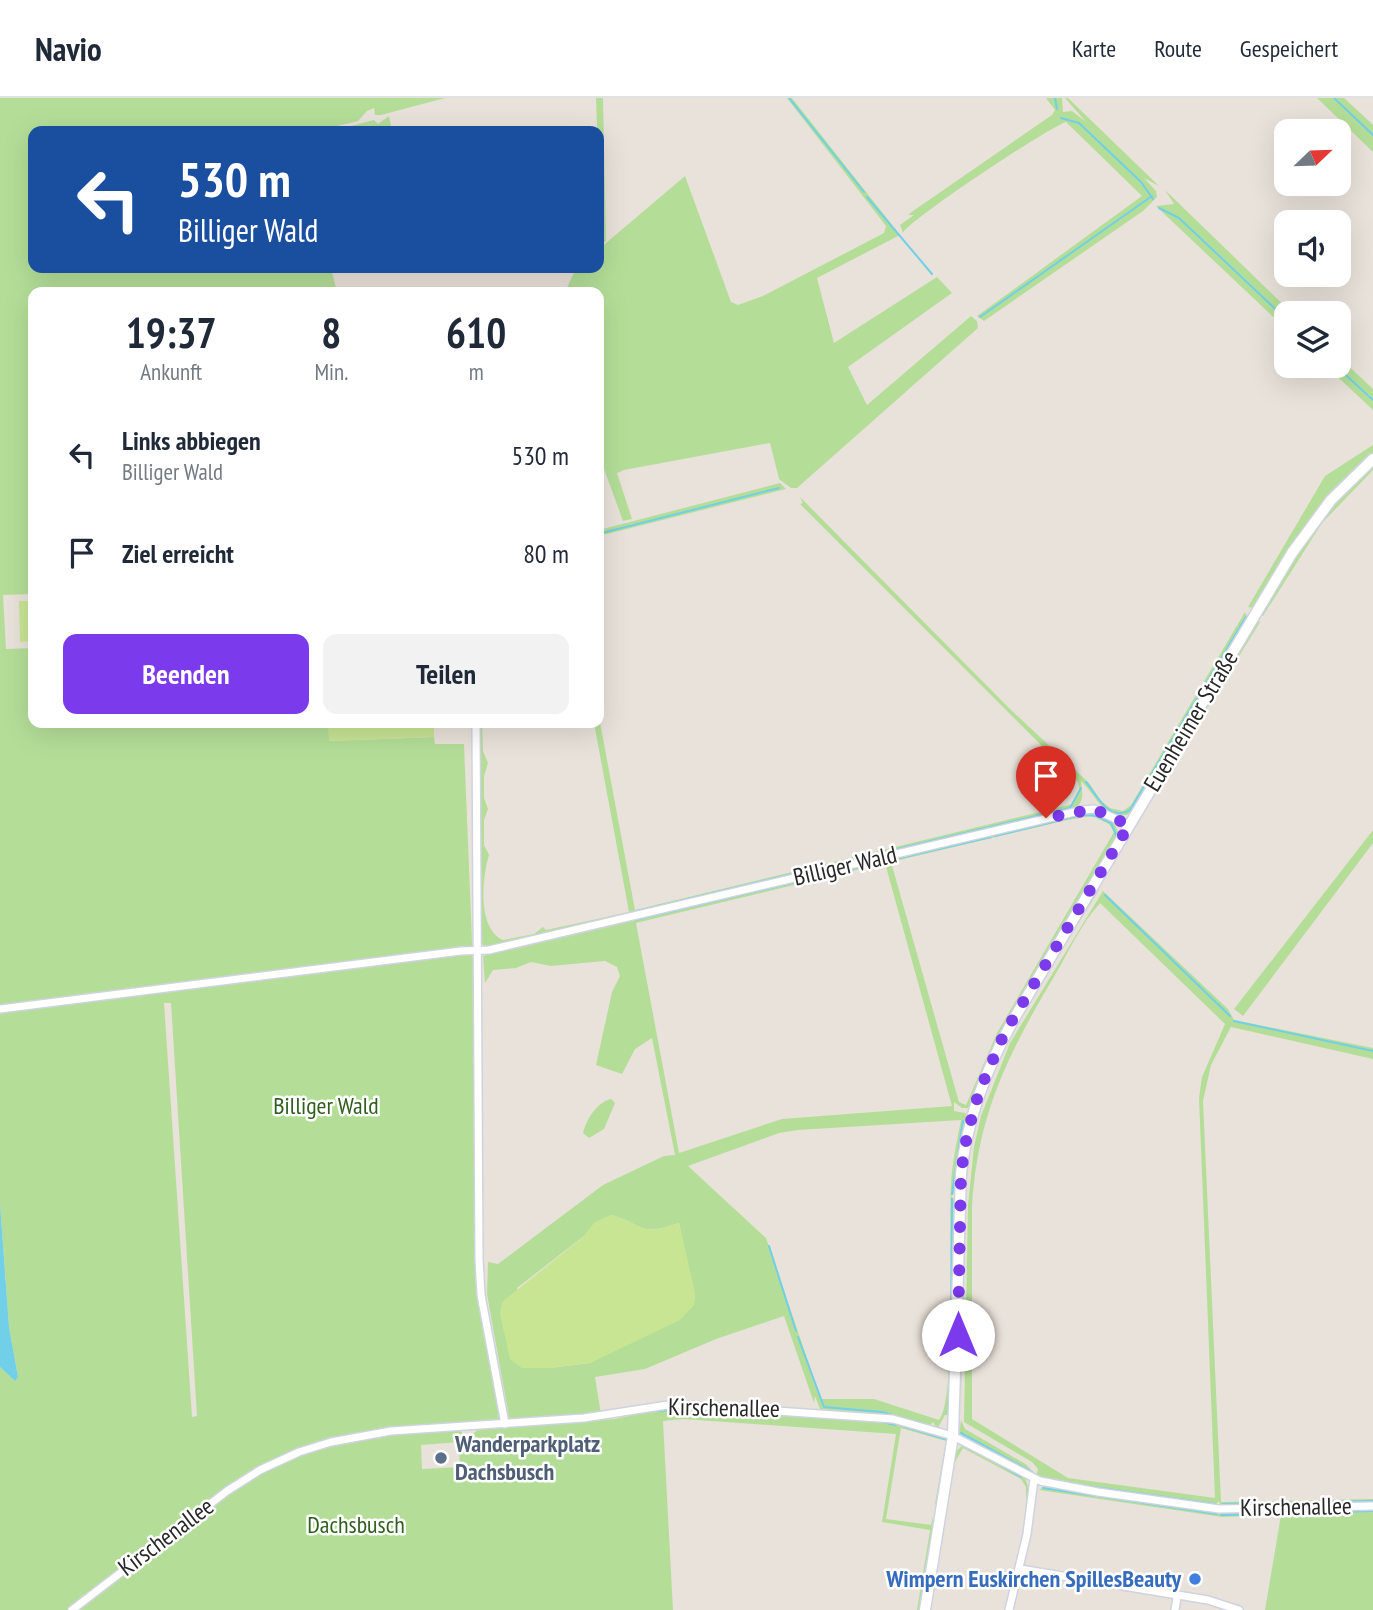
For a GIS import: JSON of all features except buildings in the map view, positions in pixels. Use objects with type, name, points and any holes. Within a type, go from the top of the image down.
[{"type":"main road","name":"Euenheimer Straße","points":[[925,1610],[953,1436],[959,1194],[972,1113],[1004,1034],[1303,535],[1341,489],[1373,459]]},
{"type":"street","points":[[476,728],[481,1295],[505,1424]]},
{"type":"street","name":"Billiger Wald","points":[[0,1009],[502,947],[1073,812],[1094,809],[1129,825]]},
{"type":"street","name":"Kirschenallee","points":[[72,1610],[243,1480],[285,1458],[331,1442],[382,1432],[607,1416],[690,1403],[886,1418],[953,1436],[1034,1479],[1065,1487],[1219,1508],[1373,1506]]},
{"type":"street","points":[[1009,1610],[1020,1569],[1034,1479]]},
{"type":"street","points":[[1020,1569],[1208,1600],[1239,1610]]},
{"type":"street","points":[[1175,1610],[1177,1597]]},
{"type":"green space","name":"Billiger Wald","points":[[0,98],[445,98],[381,115],[375,115],[374,108],[358,121],[338,126],[28,126],[28,273],[332,273],[336,287],[28,287],[28,594],[3,595],[6,649],[28,648],[28,728],[371,728],[329,741],[434,737],[435,744],[464,744],[473,966],[475,1279],[502,1419],[395,1428],[324,1441],[230,1486],[69,1610],[0,1610],[0,1367],[15,1381],[18,1377],[9,1327],[0,1204]],"holes":[[[164,1003],[171,1003],[197,1416],[192,1417]]]},
{"type":"green space","points":[[596,98],[603,98],[604,126],[597,126]]},
{"type":"green space","points":[[787,98],[792,98],[900,235],[817,278],[834,343],[937,277],[952,293],[848,367],[867,405],[971,316],[977,321],[978,328],[797,488],[791,488],[779,479],[770,443],[624,470],[617,473],[632,519],[623,521],[604,469],[604,287],[567,287],[574,273],[604,273],[604,245],[685,176],[731,302],[738,305],[763,296],[884,233],[886,226]]},
{"type":"green space","points":[[1046,98],[1062,98],[1063,112],[1072,111],[1086,122],[1065,98],[1068,98],[1159,186],[1144,178],[1156,191],[1157,197],[1143,211],[984,321],[977,316],[1142,196],[1066,122],[979,175],[928,211],[903,233],[900,225],[914,215],[908,215],[913,211],[1052,115],[1055,110]]},
{"type":"green space","points":[[1317,98],[1344,98],[1370,122],[1373,125],[1373,152],[1351,131],[1351,119],[1339,119]]},
{"type":"green space","points":[[389,116],[391,126],[351,126],[374,120],[378,124]]},
{"type":"green space","points":[[604,146],[606,241],[604,243]]},
{"type":"green space","points":[[1165,190],[1280,301],[1274,301],[1274,318],[1156,206],[1174,204]]},
{"type":"green space","points":[[1351,368],[1373,389],[1373,410],[1339,378],[1351,378]]},
{"type":"green space","points":[[1373,445],[1373,454],[1322,507],[1254,608],[1248,607],[1325,476]]},
{"type":"green space","points":[[1373,464],[1373,470],[1322,523],[1263,616],[1261,615],[1293,558],[1342,494]]},
{"type":"green space","points":[[780,483],[786,489],[604,535],[604,529]]},
{"type":"green space","points":[[800,497],[1009,708],[1089,783],[1101,801],[1110,808],[1123,811],[1131,805],[1245,612],[1248,618],[1133,810],[1127,815],[1105,809],[1081,781],[1082,799],[1073,810],[484,947],[481,941],[479,728],[482,728],[483,751],[488,763],[484,776],[484,798],[488,809],[484,820],[484,845],[489,855],[483,889],[485,914],[495,934],[503,940],[534,934],[543,927],[546,930],[629,912],[595,728],[601,728],[635,910],[1073,804],[1079,789],[1078,782],[800,504],[803,503]]},
{"type":"green space","points":[[19,601],[28,601],[28,641],[20,642]]},
{"type":"green space","points":[[1257,619],[1260,622],[1136,825],[1135,823]]},
{"type":"green space","points":[[328,728],[434,728],[434,737],[329,741]]},
{"type":"green space","points":[[1087,812],[1113,821],[1119,834],[998,1039],[969,1108],[962,1108],[954,1102],[954,1111],[965,1113],[967,1117],[955,1193],[951,1196],[955,1200],[950,1415],[945,1415],[937,1429],[933,1422],[929,1427],[879,1414],[820,1409],[815,1396],[814,1403],[784,1316],[716,1339],[645,1369],[595,1377],[601,1414],[509,1417],[487,1294],[488,1262],[498,1264],[603,1185],[664,1156],[675,1155],[652,1038],[635,1049],[622,1074],[596,1065],[612,992],[620,976],[617,967],[605,961],[551,966],[531,962],[516,968],[493,970],[485,983],[483,956]],"holes":[[[1092,816],[1109,824],[1114,832],[997,1033],[966,1105],[959,1102],[891,862]],[[885,863],[952,1106],[782,1119],[679,1153],[636,923]],[[961,1120],[950,1204],[951,1310],[948,1381],[945,1406],[939,1420],[874,1399],[821,1399],[766,1238],[688,1166],[779,1133]],[[611,1215],[648,1229],[679,1223],[695,1299],[590,1363],[549,1368],[517,1288]]]},
{"type":"green space","points":[[1373,830],[1373,843],[1243,1016],[1234,1009]]},
{"type":"green space","points":[[1097,889],[1099,890],[1012,1031],[987,1087],[974,1129],[981,1099],[1008,1036]]},
{"type":"green space","points":[[1103,891],[1228,1009],[1234,1020],[1373,1048],[1373,1059],[1231,1027],[1211,1065],[1203,1101],[1221,1502],[1373,1499],[1373,1503],[1220,1506],[1219,1501],[1214,1506],[1054,1483],[1036,1477],[1038,1469],[1032,1462],[964,1422],[968,1205],[974,1147],[981,1116],[1010,1043]],"holes":[[[1100,903],[1225,1024],[1202,1077],[1199,1098],[1215,1498],[1068,1478],[972,1419],[972,1208],[980,1143],[988,1114],[1009,1059],[1023,1032],[1081,929]]]},
{"type":"green space","points":[[611,1099],[615,1103],[604,1129],[589,1138],[583,1133],[589,1117],[601,1104]]},
{"type":"green space","points":[[973,1132],[964,1199],[961,1415],[962,1216],[966,1160]]},
{"type":"green space","points":[[611,1215],[649,1229],[679,1223],[695,1293],[694,1305],[680,1320],[590,1363],[522,1368],[510,1359],[500,1314],[502,1302],[583,1237],[595,1222]]},
{"type":"green space","name":"Dachsbusch","points":[[676,1406],[885,1420],[945,1437],[948,1441],[938,1503],[935,1504],[946,1441],[901,1428],[886,1519],[931,1525],[933,1517],[936,1519],[929,1560],[926,1561],[928,1568],[921,1610],[917,1610],[930,1530],[882,1522],[896,1434],[683,1419],[663,1421],[673,1610],[76,1610],[241,1484],[281,1462],[322,1447],[393,1433],[460,1429],[464,1436],[459,1442],[421,1445],[422,1469],[460,1467],[459,1449],[483,1427],[615,1419]]},
{"type":"green space","points":[[961,1420],[965,1429],[1027,1465],[1034,1474],[959,1435]]},
{"type":"green space","points":[[963,1445],[1021,1473],[1028,1485],[1028,1492],[1026,1499],[1026,1487],[1021,1479],[963,1448],[954,1464],[929,1610],[955,1452]]},
{"type":"green space","points":[[1045,1486],[1206,1510],[1373,1508],[1373,1610],[1265,1610],[1281,1515],[1222,1517],[1039,1490]]},
{"type":"water","points":[[0,1204],[9,1327],[18,1377],[15,1381],[0,1367]]},
{"type":"waterway","points":[[789,98],[864,192]]},
{"type":"waterway","points":[[1055,98],[1057,109]]},
{"type":"waterway","points":[[1334,98],[1373,135]]},
{"type":"waterway","points":[[1061,118],[1079,123],[1141,182],[1153,199]]},
{"type":"waterway","points":[[980,317],[1152,196]]},
{"type":"waterway","points":[[867,197],[932,274]]},
{"type":"waterway","points":[[1159,208],[1179,218],[1274,308]]},
{"type":"waterway","points":[[1349,378],[1373,400]]},
{"type":"waterway","points":[[604,532],[779,488]]},
{"type":"waterway","points":[[1086,782],[1110,810],[1116,813],[1130,810],[1246,617]]},
{"type":"waterway","points":[[637,911],[1070,808],[1081,788]]},
{"type":"waterway","points":[[1085,815],[1097,816],[1111,823],[1116,835]]},
{"type":"waterway","points":[[995,836],[1077,816]]},
{"type":"waterway","points":[[891,860],[991,837]]},
{"type":"waterway","points":[[635,920],[885,861]]},
{"type":"waterway","points":[[1105,895],[1230,1016]]},
{"type":"waterway","points":[[1234,1021],[1373,1051]]},
{"type":"waterway","points":[[952,1194],[963,1121]]},
{"type":"waterway","points":[[951,1342],[952,1199]]},
{"type":"waterway","points":[[769,1246],[796,1331]]},
{"type":"waterway","points":[[798,1337],[824,1407],[882,1412],[925,1424]]},
{"type":"waterway","points":[[948,1411],[950,1379]]},
{"type":"waterway","points":[[659,1411],[686,1408]]},
{"type":"waterway","points":[[877,1421],[896,1425]]},
{"type":"waterway","points":[[902,1426],[945,1439]]},
{"type":"waterway","points":[[961,1433],[1032,1472]]},
{"type":"waterway","points":[[997,1463],[1021,1477]]},
{"type":"waterway","points":[[1073,1484],[1215,1504]]},
{"type":"waterway","points":[[1043,1488],[1217,1514]]},
{"type":"waterway","points":[[1223,1504],[1373,1501]]},
{"type":"waterway","points":[[1221,1515],[1373,1511]]},
{"type":"place","name":"Wanderparkplatz Dachsbusch","points":[[441,1458]]},
{"type":"place","name":"Wimpern Euskirchen SpillesBeauty","points":[[1195,1579]]},
{"type":"route","points":[[958,1335],[959,1194],[963,1155],[979,1092],[1004,1034],[1129,825],[1094,809],[1046,818]]}]
